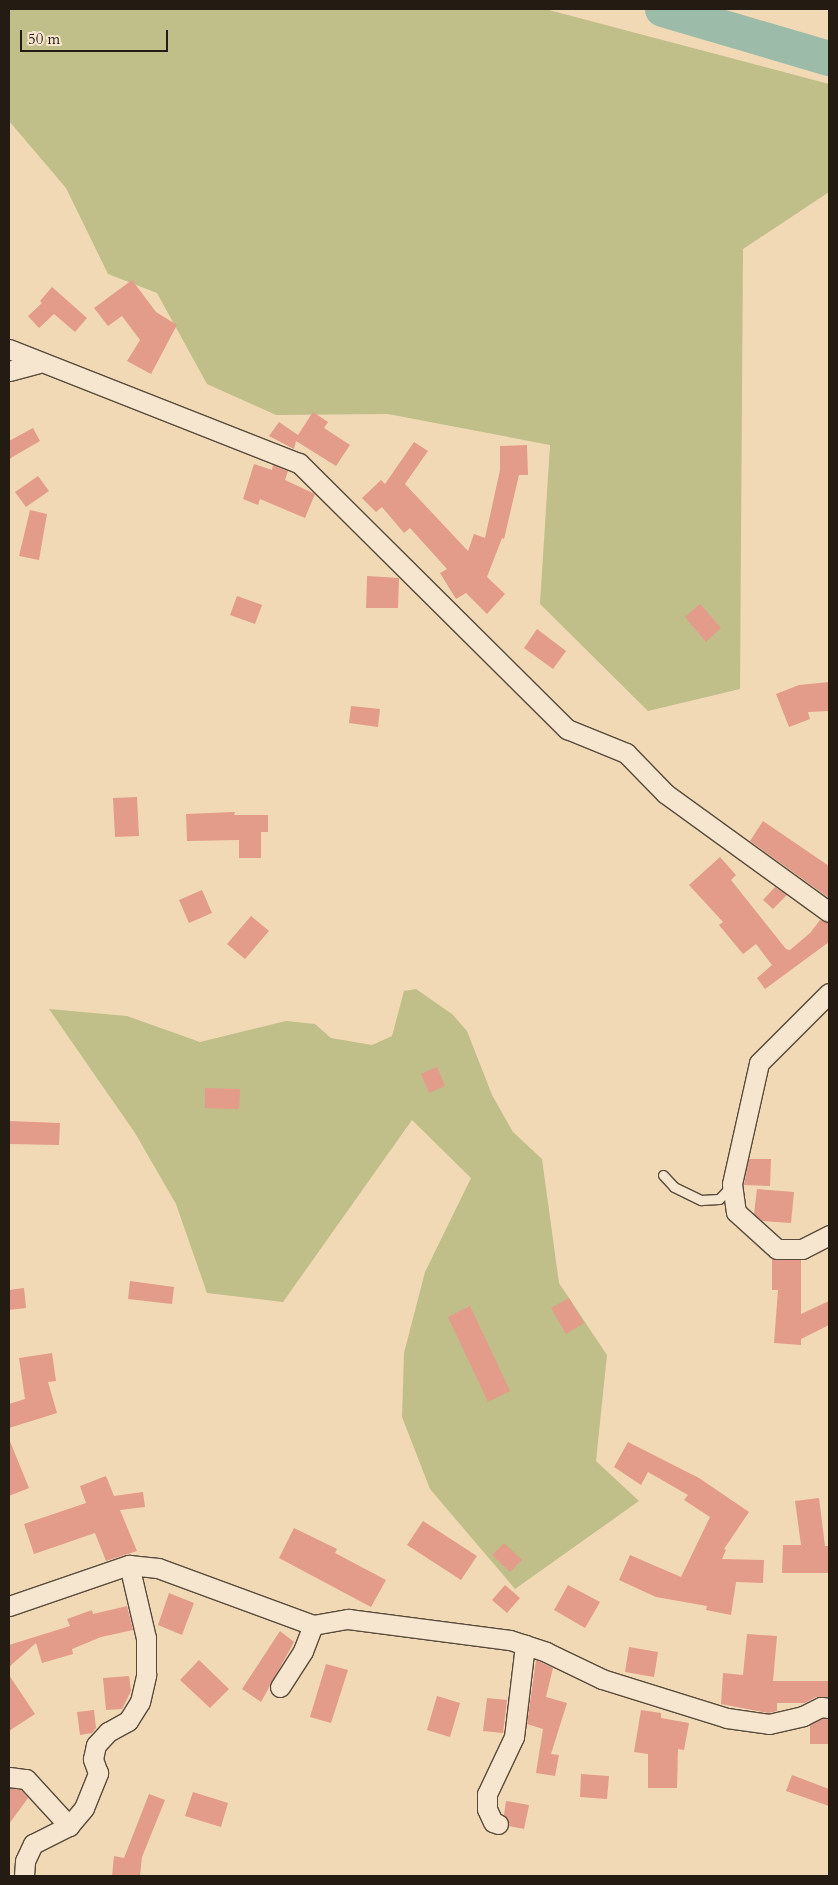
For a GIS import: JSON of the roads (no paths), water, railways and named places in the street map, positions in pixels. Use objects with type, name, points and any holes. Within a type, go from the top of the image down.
[{"type":"street","points":[[9,349],[38,363],[299,464],[567,729],[626,753],[666,794],[829,912]]},
{"type":"street","points":[[9,371],[38,363]]},
{"type":"street","points":[[829,993],[759,1063],[732,1184],[736,1212],[777,1249],[802,1249],[829,1235]]},
{"type":"street","points":[[24,1876],[25,1861],[32,1844],[69,1826],[84,1808],[98,1773],[93,1759],[96,1745],[108,1732],[128,1721],[140,1702],[146,1675],[146,1638],[130,1566]]},
{"type":"street","points":[[9,1606],[130,1566],[158,1568],[312,1624],[348,1619],[525,1644],[602,1679],[727,1718],[769,1724],[803,1716],[821,1707],[829,1708]]},
{"type":"street","points":[[280,1687],[303,1651],[312,1624]]},
{"type":"street","points":[[498,1824],[493,1822],[487,1809],[487,1794],[514,1737],[525,1644]]},
{"type":"street","points":[[9,1777],[26,1779],[69,1826]]},
{"type":"lane","points":[[663,1175],[674,1187],[701,1200],[719,1199],[732,1184]]},
{"type":"waterway","points":[[662,9],[829,58]]}]
